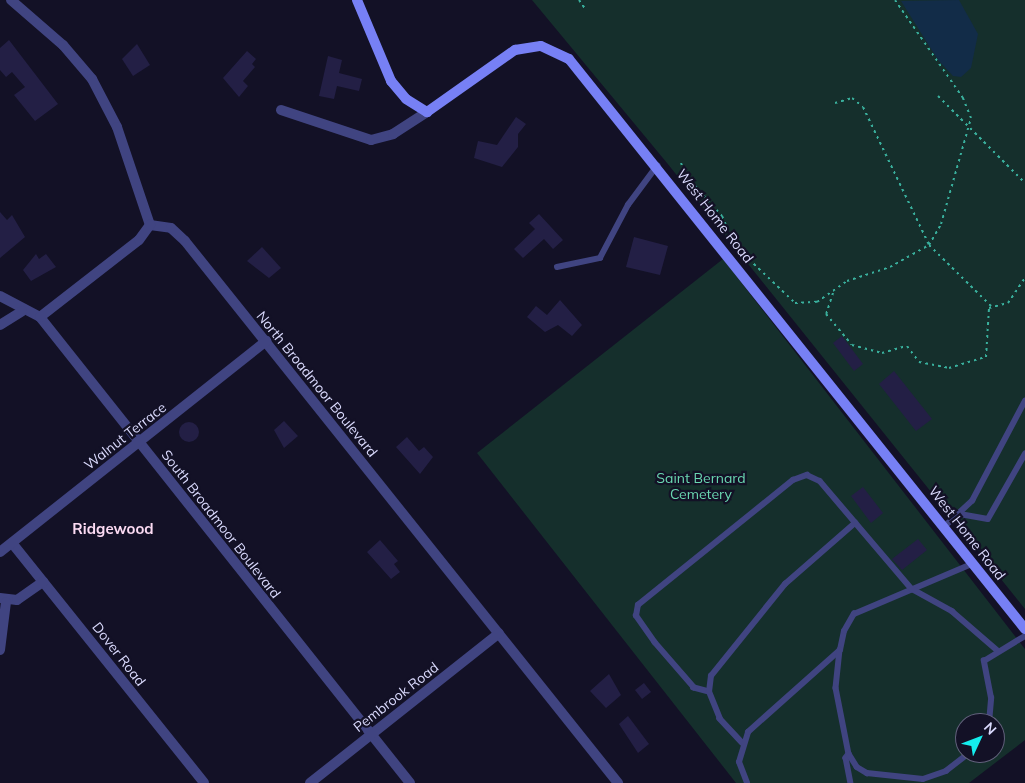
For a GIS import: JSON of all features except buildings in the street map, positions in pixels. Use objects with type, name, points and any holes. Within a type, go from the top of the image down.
[{"type":"street","points":[[281,110],[370,140],[392,134],[427,112],[406,99],[391,81],[357,0]]},
{"type":"street","points":[[0,296],[22,311],[40,317],[139,240],[150,225],[118,127],[96,88],[63,45],[16,1]]},
{"type":"street","name":"West Home Road","points":[[427,112],[504,55],[529,46],[552,48],[590,80],[1025,629]]},
{"type":"street","name":"North Broadmoor Boulevard","points":[[150,225],[164,225],[177,233],[266,341],[618,783]]},
{"type":"street","points":[[0,325],[22,311]]},
{"type":"street","name":"South Broadmoor Boulevard","points":[[40,317],[410,783]]},
{"type":"street","name":"Walnut Terrace","points":[[0,552],[266,341]]},
{"type":"street","name":"Dover Road","points":[[12,543],[204,783]]},
{"type":"street","points":[[0,650],[3,600],[17,600],[43,582]]},
{"type":"street","name":"Pembrook Road","points":[[310,783],[499,633]]},
{"type":"lane","points":[[557,267],[600,258],[628,205],[657,166]]},
{"type":"lane","points":[[945,526],[972,501],[1025,401]]},
{"type":"lane","points":[[960,514],[988,519],[1025,454]]},
{"type":"lane","points":[[709,692],[694,688],[655,643],[636,616],[638,605],[799,477],[820,481],[912,589],[952,611],[997,650]]},
{"type":"lane","points":[[742,743],[726,730],[709,692],[711,676],[785,584],[855,523]]},
{"type":"lane","points":[[956,763],[946,771],[923,779],[867,773],[849,754],[836,688],[844,631],[854,614],[974,564]]},
{"type":"lane","points":[[990,713],[991,698],[984,665],[997,650],[1025,636]]},
{"type":"lane","points":[[747,783],[739,762],[742,743],[758,719],[840,650]]},
{"type":"lane","points":[[849,754],[846,758],[850,783]]},
{"type":"path","points":[[579,0],[586,10]]},
{"type":"path","points":[[681,163],[686,176],[722,216],[735,246],[785,295],[803,305],[833,293],[847,280],[890,267],[929,245],[941,224],[969,127],[969,108],[895,0]]},
{"type":"path","points":[[938,96],[1025,183]]},
{"type":"path","points":[[835,103],[852,98],[870,116],[878,142],[929,245],[991,306]]},
{"type":"path","points":[[991,306],[1008,303],[1025,278]]},
{"type":"path","points":[[833,293],[826,314],[852,346],[882,353],[907,346],[919,362],[933,367],[949,368],[986,357],[984,337],[991,306]]},
{"type":"green space","points":[[532,0],[1025,0],[1025,609],[667,163]]},
{"type":"green space","name":"Saint Bernard Cemetery","points":[[723,259],[1025,649],[1025,740],[1005,755],[1005,713],[955,713],[955,763],[995,763],[969,783],[736,783],[477,453]]},
{"type":"water","points":[[959,0],[978,34],[971,68],[961,77],[953,76],[938,60],[901,1]]},
{"type":"district","name":"Ridgewood","points":[[113,529]]}]
